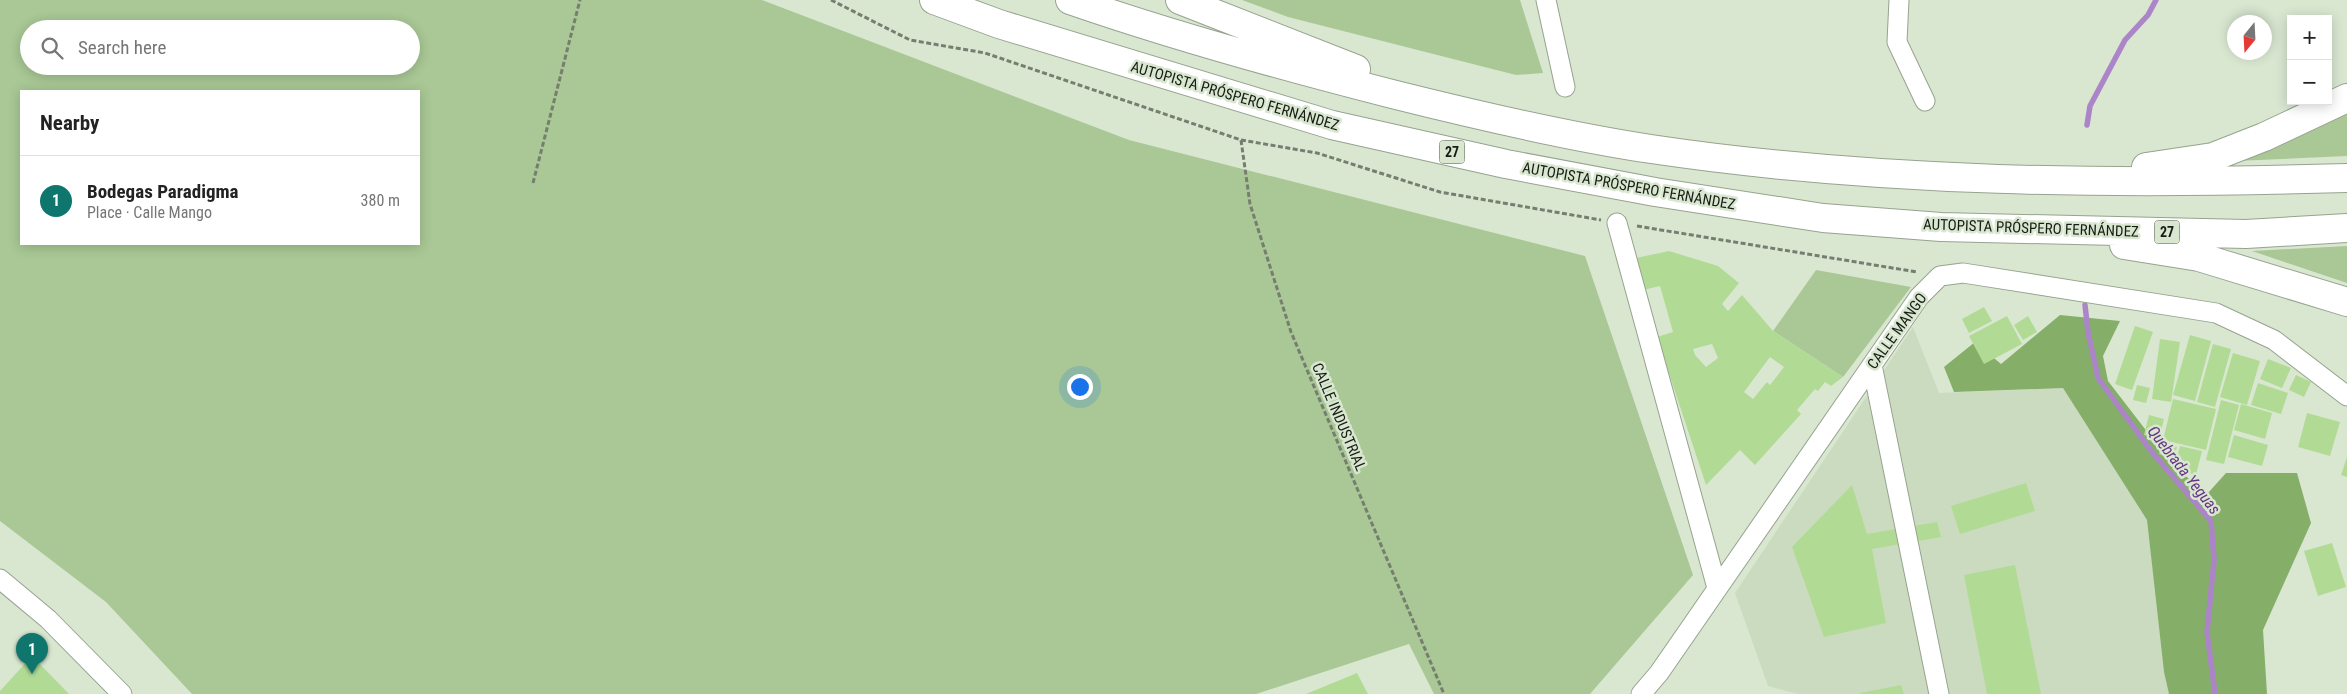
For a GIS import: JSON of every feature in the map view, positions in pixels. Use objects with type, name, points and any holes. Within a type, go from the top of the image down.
[{"type":"highway","name":"AUTOPISTA PRÓSPERO FERNÁNDEZ","points":[[934,0],[998,24],[1332,125],[1506,164],[1655,192],[1823,218],[1941,226],[2246,234],[2347,228]]},
{"type":"highway","points":[[1070,0],[1126,19],[1307,72],[1481,116],[1650,149],[1865,172],[2016,180],[2195,181],[2347,178]]},
{"type":"highway","points":[[1180,0],[1481,116]]},
{"type":"highway","points":[[2016,180],[2128,170],[2213,158],[2264,137],[2347,98]]},
{"type":"highway","points":[[1986,228],[2199,257],[2347,302]]},
{"type":"street","points":[[1546,0],[1564,87]]},
{"type":"street","points":[[1899,0],[1897,42],[1925,101]]},
{"type":"street","points":[[1617,223],[1717,588]]},
{"type":"street","name":"CALLE MANGO","points":[[1641,694],[1659,673],[1872,365],[1926,290],[1940,276],[1963,273],[2216,313],[2274,340],[2347,396]]},
{"type":"street","points":[[1872,365],[1939,694]]},
{"type":"street","points":[[0,579],[48,619],[122,694]]},
{"type":"street","points":[[1659,673],[1662,694]]},
{"type":"path","points":[[533,183],[580,0]]},
{"type":"path","name":"CALLE INDUSTRIAL","points":[[1241,140],[1250,204],[1291,332],[1444,694]]},
{"type":"shaded area","points":[[1913,327],[1939,393],[2063,388],[2147,520],[2164,672],[2169,694],[1798,694],[1768,686],[1735,593]]},
{"type":"green space","points":[[0,0],[762,0],[1129,140],[1585,256],[1693,575],[1590,694],[1434,694],[1409,644],[1256,694],[192,694],[106,602],[0,521]]},
{"type":"green space","points":[[1242,0],[1520,0],[1543,73],[1516,75],[1288,17]]},
{"type":"green space","points":[[2347,113],[2347,156],[2235,161]]},
{"type":"green space","points":[[2347,246],[2347,283],[2252,251]]},
{"type":"green space","points":[[1816,270],[1911,287],[1843,377],[1773,331]]},
{"type":"green space","points":[[2060,315],[2120,321],[2103,356],[2108,381],[2175,468],[2208,493],[2226,473],[2297,473],[2311,523],[2263,630],[2267,694],[2169,694],[2164,672],[2147,520],[2063,388],[1954,392],[1944,367],[1975,342],[2001,364]]},
{"type":"building","points":[[1669,251],[1718,266],[1739,283],[1722,304],[1728,311],[1742,295],[1773,331],[1843,377],[1831,386],[1825,382],[1818,391],[1815,389],[1797,410],[1801,414],[1755,465],[1740,450],[1706,485],[1657,337],[1673,332],[1660,286],[1643,290],[1636,258]],"holes":[[[1712,344],[1718,358],[1706,367],[1695,355],[1693,349]],[[1770,357],[1784,367],[1770,385],[1767,382],[1753,399],[1744,392]]]},
{"type":"building","points":[[1984,307],[1992,321],[1969,333],[1962,319]]},
{"type":"building","points":[[2007,316],[2022,344],[1984,364],[1969,336]]},
{"type":"building","points":[[2028,316],[2037,332],[2023,340],[2014,325]]},
{"type":"building","points":[[2135,326],[2153,332],[2132,390],[2115,384]]},
{"type":"building","points":[[2190,335],[2211,341],[2195,401],[2173,395]]},
{"type":"building","points":[[2160,339],[2180,342],[2171,402],[2152,399]]},
{"type":"building","points":[[2213,344],[2231,349],[2215,407],[2197,402]]},
{"type":"building","points":[[2233,353],[2260,361],[2247,405],[2220,397]]},
{"type":"building","points":[[2268,359],[2291,368],[2282,388],[2260,379]]},
{"type":"building","points":[[2296,375],[2311,382],[2304,397],[2289,390]]},
{"type":"building","points":[[2258,383],[2288,393],[2281,414],[2251,405]]},
{"type":"building","points":[[2137,385],[2150,388],[2146,403],[2133,400]]},
{"type":"building","points":[[2173,399],[2216,409],[2206,450],[2163,440]]},
{"type":"building","points":[[2221,400],[2239,405],[2224,464],[2206,460]]},
{"type":"building","points":[[2241,404],[2272,413],[2265,439],[2234,430]]},
{"type":"building","points":[[2307,413],[2340,422],[2330,456],[2298,447]]},
{"type":"building","points":[[2149,415],[2164,419],[2159,439],[2144,435]]},
{"type":"building","points":[[2234,435],[2268,445],[2262,466],[2228,457]]},
{"type":"building","points":[[2162,443],[2177,447],[2174,458],[2159,454]]},
{"type":"building","points":[[2180,446],[2202,451],[2196,475],[2174,469]]},
{"type":"building","points":[[2347,457],[2347,477],[2341,475]]},
{"type":"building","points":[[2026,483],[2035,511],[1960,534],[1951,506]]},
{"type":"building","points":[[1852,485],[1867,534],[1937,522],[1941,537],[1872,549],[1886,623],[1824,637],[1792,547]]},
{"type":"building","points":[[2332,543],[2346,587],[2318,596],[2304,551]]},
{"type":"building","points":[[2015,565],[2041,694],[1987,694],[1964,575]]},
{"type":"building","points":[[32,656],[69,694],[0,694],[0,691]]},
{"type":"building","points":[[1357,673],[1368,694],[1306,694]]},
{"type":"building","points":[[1901,685],[1904,694],[1860,694],[1860,693]]},
{"type":"waterway","name":"Quebrada Yeguas","points":[[2087,125],[2090,106],[2125,40],[2148,15],[2156,0]]},
{"type":"waterway","name":"Quebrada Yeguas","points":[[2085,305],[2088,332],[2098,378],[2151,451],[2211,521],[2214,560],[2207,632],[2215,694]]},
{"type":"place","name":"Bodegas Paradigma","points":[[32,674]]}]
